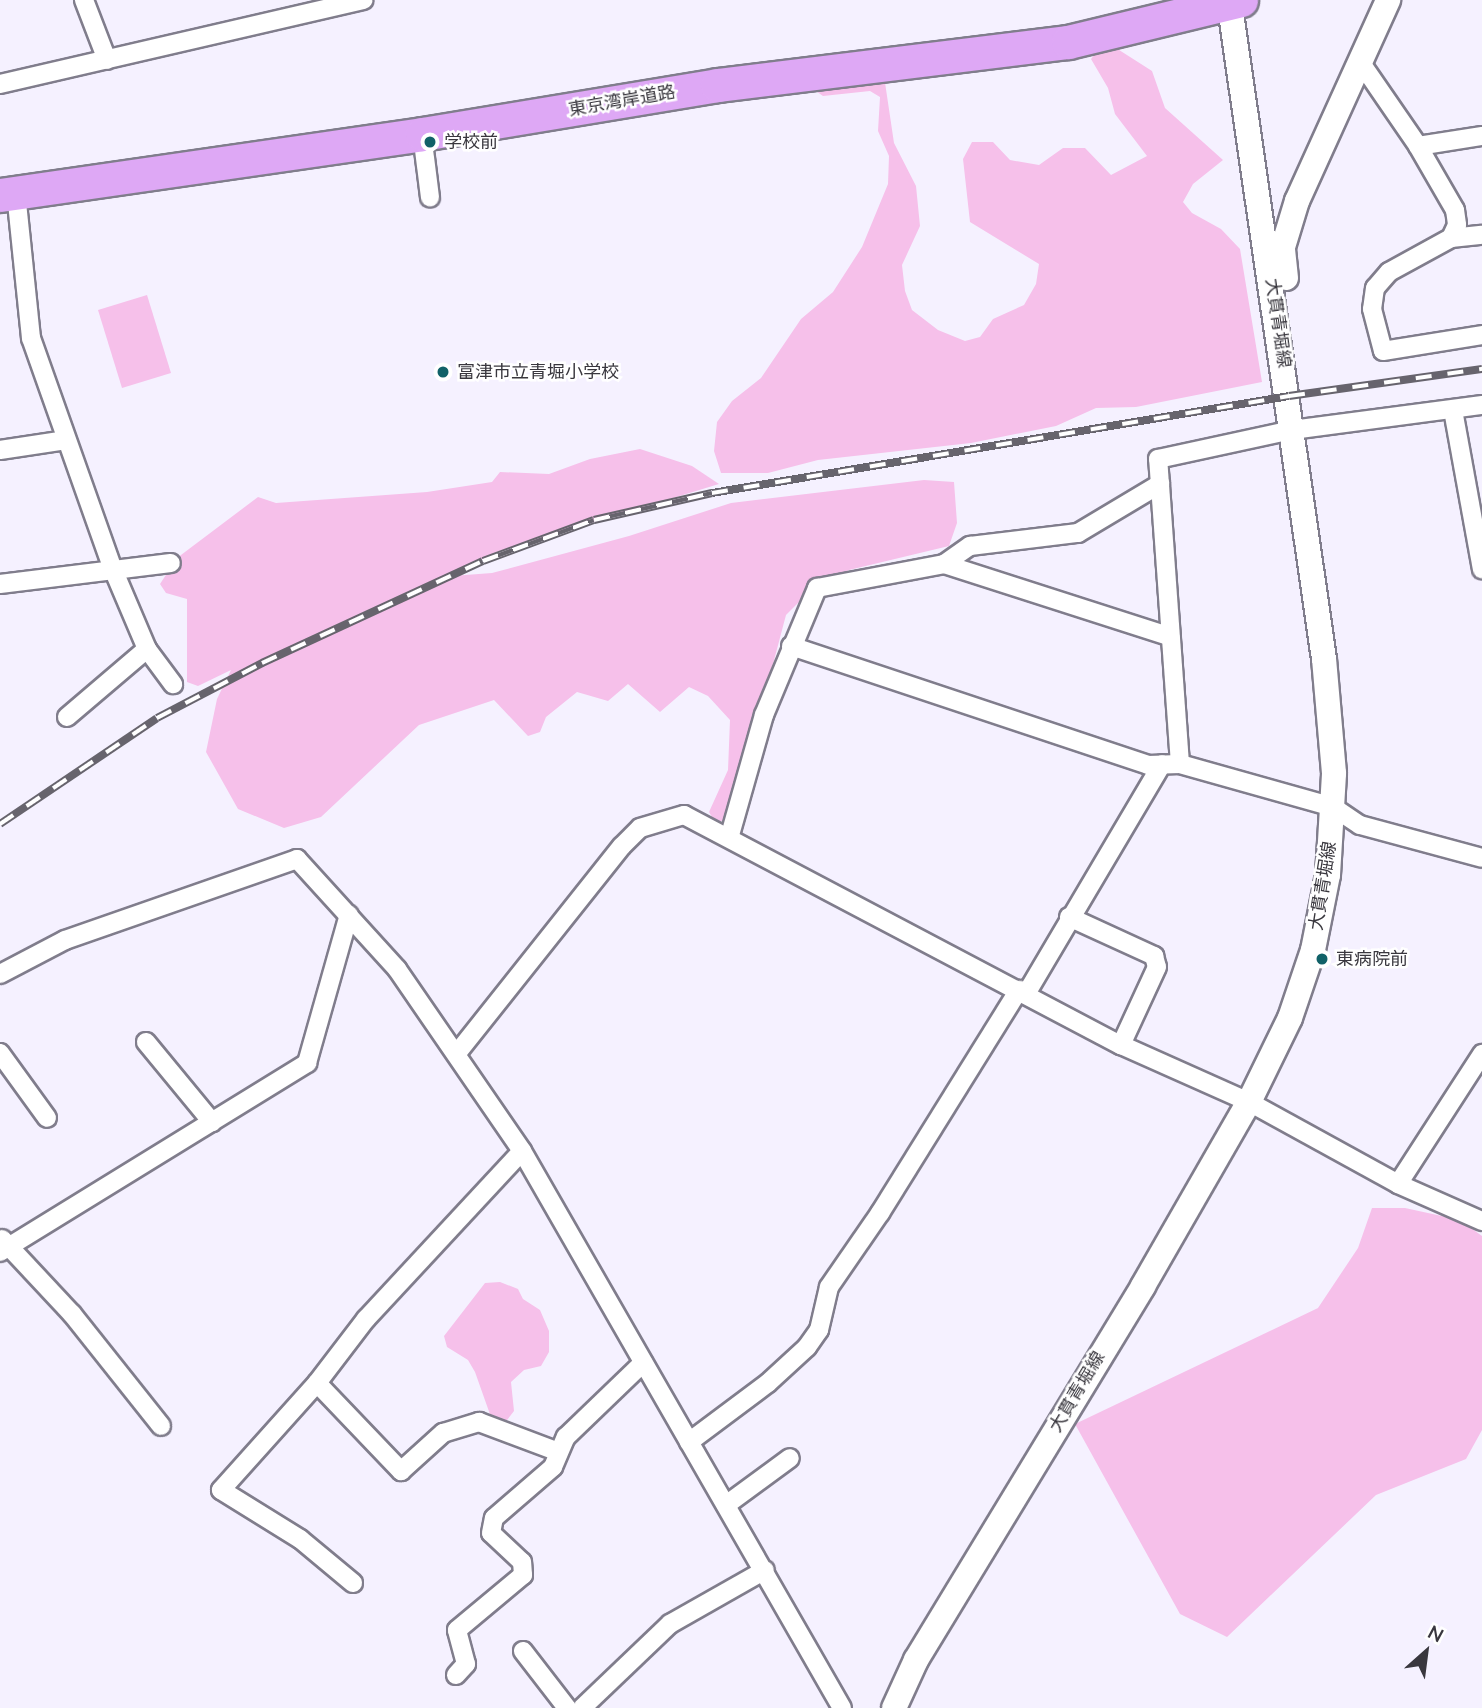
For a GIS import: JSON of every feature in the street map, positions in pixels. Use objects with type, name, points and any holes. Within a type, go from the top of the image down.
[{"type":"highway","name":"東京湾岸道路","points":[[8,194],[422,134],[717,85],[1068,42],[1234,1]]},
{"type":"main road","points":[[1289,397],[1295,383],[1283,247],[1297,201],[1388,0]]},
{"type":"main road","name":"大貫青堀線","points":[[894,1708],[916,1660],[1143,1286],[1249,1102],[1290,1018],[1312,950],[1328,875],[1334,807],[1324,659],[1234,1]]},
{"type":"street","points":[[84,0],[107,60]]},
{"type":"street","points":[[0,84],[363,0]]},
{"type":"street","points":[[1359,60],[1418,146],[1455,210],[1457,225],[1451,238]]},
{"type":"street","points":[[422,134],[430,197]]},
{"type":"street","points":[[1418,146],[1482,136]]},
{"type":"street","points":[[8,194],[32,338],[66,440],[113,569],[147,649],[173,684]]},
{"type":"street","points":[[1482,235],[1451,238],[1389,271],[1375,288],[1373,309],[1383,351],[1482,335]]},
{"type":"street","points":[[1180,764],[1158,459],[1293,430],[1482,405]]},
{"type":"street","points":[[1453,410],[1482,569]]},
{"type":"street","points":[[0,450],[66,440]]},
{"type":"street","points":[[730,835],[790,646],[817,588],[944,564],[970,546],[1078,533],[1160,484]]},
{"type":"street","points":[[0,584],[171,564]]},
{"type":"street","points":[[944,564],[1171,637]]},
{"type":"street","points":[[790,646],[1149,765],[1180,764],[1334,807],[1360,825],[1482,858]]},
{"type":"street","points":[[67,717],[147,649]]},
{"type":"street","points":[[689,1442],[768,1383],[807,1347],[819,1330],[829,1287],[1023,992],[1162,764]]},
{"type":"street","points":[[458,1052],[640,828],[684,815],[730,835],[751,851],[1121,1045],[1249,1102],[1398,1184],[1482,1221]]},
{"type":"street","points":[[0,974],[65,940],[297,859],[397,969],[458,1052],[522,1151],[842,1708]]},
{"type":"street","points":[[161,1426],[72,1314],[3,1244],[307,1063],[349,915]]},
{"type":"street","points":[[1069,917],[1154,956],[1157,967],[1121,1045]]},
{"type":"street","points":[[146,1042],[212,1122]]},
{"type":"street","points":[[0,1053],[47,1118]]},
{"type":"street","points":[[1398,1184],[1482,1054]]},
{"type":"street","points":[[353,1583],[300,1539],[221,1490],[317,1383],[366,1319],[522,1151]]},
{"type":"street","points":[[456,1675],[466,1664],[457,1630],[523,1575],[522,1562],[491,1533],[494,1518],[553,1468],[556,1451],[643,1363]]},
{"type":"street","points":[[317,1383],[401,1471],[443,1433],[480,1422],[556,1451]]},
{"type":"street","points":[[726,1505],[789,1458]]},
{"type":"street","points":[[582,1708],[670,1624],[765,1570]]},
{"type":"street","points":[[523,1651],[567,1708]]},
{"type":"shaded area","points":[[1105,41],[1152,71],[1165,108],[1223,160],[1193,184],[1183,202],[1192,213],[1221,229],[1240,249],[1262,382],[1136,407],[1096,408],[1056,426],[971,443],[818,460],[768,473],[721,473],[714,451],[717,422],[732,401],[761,378],[801,319],[833,292],[862,247],[888,184],[889,156],[878,131],[880,97],[870,91],[823,96],[810,87],[883,69],[894,143],[916,186],[920,226],[902,265],[905,291],[912,310],[938,330],[965,341],[980,337],[993,319],[1024,305],[1036,284],[1039,264],[970,222],[963,159],[972,142],[993,142],[1010,160],[1039,165],[1063,148],[1085,148],[1111,175],[1147,156],[1115,114],[1108,88],[1091,59]]},
{"type":"shaded area","points":[[147,295],[171,373],[122,388],[98,310]]},
{"type":"shaded area","points":[[640,449],[692,466],[719,484],[496,552],[452,576],[492,573],[629,536],[731,503],[924,480],[954,482],[957,523],[949,546],[849,570],[814,587],[786,615],[732,819],[715,822],[709,812],[728,770],[730,720],[708,696],[689,687],[660,712],[628,684],[608,701],[577,692],[546,717],[540,732],[528,736],[494,700],[419,725],[321,817],[284,828],[238,809],[206,752],[217,699],[231,670],[198,686],[187,682],[187,599],[166,593],[160,584],[177,558],[258,497],[276,503],[427,492],[492,482],[500,472],[549,474],[590,459]]},
{"type":"shaded area","points":[[1372,1208],[1405,1208],[1460,1220],[1482,1236],[1482,1430],[1466,1459],[1376,1495],[1227,1637],[1180,1614],[1075,1424],[1318,1308],[1358,1248]]},
{"type":"shaded area","points":[[500,1282],[518,1289],[523,1299],[540,1310],[549,1331],[549,1352],[541,1366],[524,1370],[511,1382],[514,1411],[504,1424],[492,1420],[475,1372],[468,1360],[447,1347],[444,1336],[485,1283]]},
{"type":"railway","points":[[0,824],[157,718],[262,663],[483,561],[594,520],[712,493],[1289,396],[1482,369]]},
{"type":"place","name":"学校前","points":[[430,142]]},
{"type":"place","name":"富津市立青堀小学校","points":[[443,372]]},
{"type":"place","name":"東病院前","points":[[1322,959]]}]
